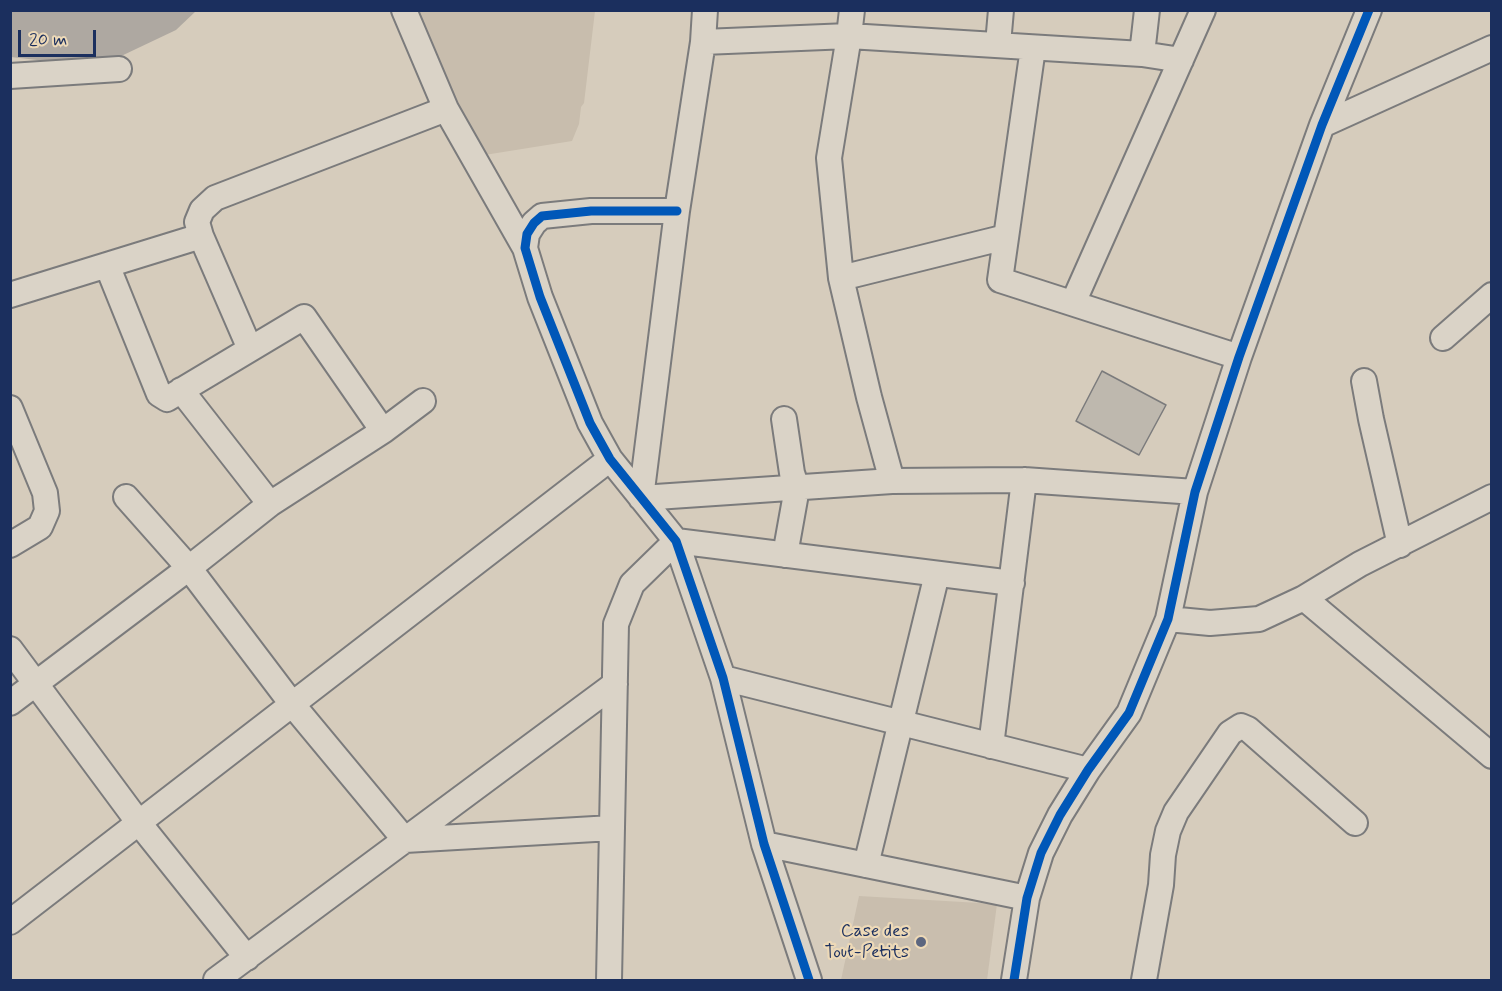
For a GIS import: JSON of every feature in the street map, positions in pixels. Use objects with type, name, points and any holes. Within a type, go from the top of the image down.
[{"type":"street","points":[[404,10],[446,109],[525,248],[540,297],[586,412],[610,459],[676,541],[723,678],[764,844],[809,981]]},
{"type":"street","points":[[641,498],[705,10]]},
{"type":"street","points":[[852,10],[829,158],[841,278],[869,397],[892,481]]},
{"type":"street","points":[[998,44],[1001,10]]},
{"type":"street","points":[[1142,54],[1146,10]]},
{"type":"street","points":[[1073,303],[1203,10]]},
{"type":"street","points":[[1014,981],[1027,898],[1041,852],[1060,815],[1088,770],[1129,713],[1168,619],[1195,492],[1239,357],[1322,125],[1369,10]]},
{"type":"street","points":[[702,42],[849,36],[1142,54],[1181,60]]},
{"type":"street","points":[[1033,48],[1000,280],[1239,357]]},
{"type":"street","points":[[1322,125],[1491,48]]},
{"type":"street","points":[[10,76],[119,69]]},
{"type":"street","points":[[250,349],[201,237],[197,222],[202,210],[215,198],[446,109]]},
{"type":"street","points":[[525,248],[527,234],[542,216],[591,211],[677,211]]},
{"type":"street","points":[[10,295],[201,237]]},
{"type":"street","points":[[841,278],[1006,237]]},
{"type":"street","points":[[107,265],[159,394],[168,399],[304,316],[383,431]]},
{"type":"street","points":[[1443,338],[1491,296]]},
{"type":"street","points":[[1364,381],[1400,545]]},
{"type":"street","points":[[181,390],[270,504]]},
{"type":"street","points":[[10,703],[270,504],[383,431],[423,401]]},
{"type":"street","points":[[10,408],[45,493],[47,511],[40,527],[10,545]]},
{"type":"street","points":[[784,419],[792,473],[797,488],[785,555]]},
{"type":"street","points":[[10,922],[610,459]]},
{"type":"street","points":[[641,498],[892,481],[1024,480],[1195,492]]},
{"type":"street","points":[[991,746],[1024,480]]},
{"type":"street","points":[[126,497],[189,568],[292,704],[405,840]]},
{"type":"street","points":[[1168,619],[1210,623],[1259,619],[1304,598],[1360,564],[1491,497]]},
{"type":"street","points":[[676,541],[1012,583]]},
{"type":"street","points":[[609,981],[616,624],[632,584],[676,541]]},
{"type":"street","points":[[866,865],[937,574]]},
{"type":"street","points":[[1304,598],[1491,756]]},
{"type":"street","points":[[10,649],[139,823],[247,958]]},
{"type":"street","points":[[723,678],[1088,770]]},
{"type":"street","points":[[216,981],[615,684]]},
{"type":"street","points":[[1144,981],[1168,831],[1176,812],[1230,733],[1241,726],[1248,729],[1355,823]]},
{"type":"street","points":[[405,840],[612,828]]},
{"type":"street","points":[[764,844],[1027,898]]},
{"type":"shaded area","points":[[10,11],[196,11],[176,30],[117,58],[72,64],[11,57]]},
{"type":"shaded area","points":[[414,11],[595,11],[584,103],[572,141],[472,157]]},
{"type":"shaded area","name":"Case des Tout-Petits","points":[[859,896],[997,904],[987,980],[841,980]]},
{"type":"building","points":[[1102,371],[1166,405],[1139,455],[1076,421]]},
{"type":"cycle path","points":[[1014,980],[1027,898],[1041,853],[1060,815],[1088,770],[1129,713],[1168,619],[1195,492],[1239,357],[1322,125],[1369,10]]},
{"type":"cycle path","points":[[677,211],[591,211],[542,216],[527,234],[525,248],[540,297],[590,423],[610,459],[676,541],[723,678],[764,844],[809,980]]},
{"type":"place","name":"Case des Tout-Petits","points":[[921,942]]}]
